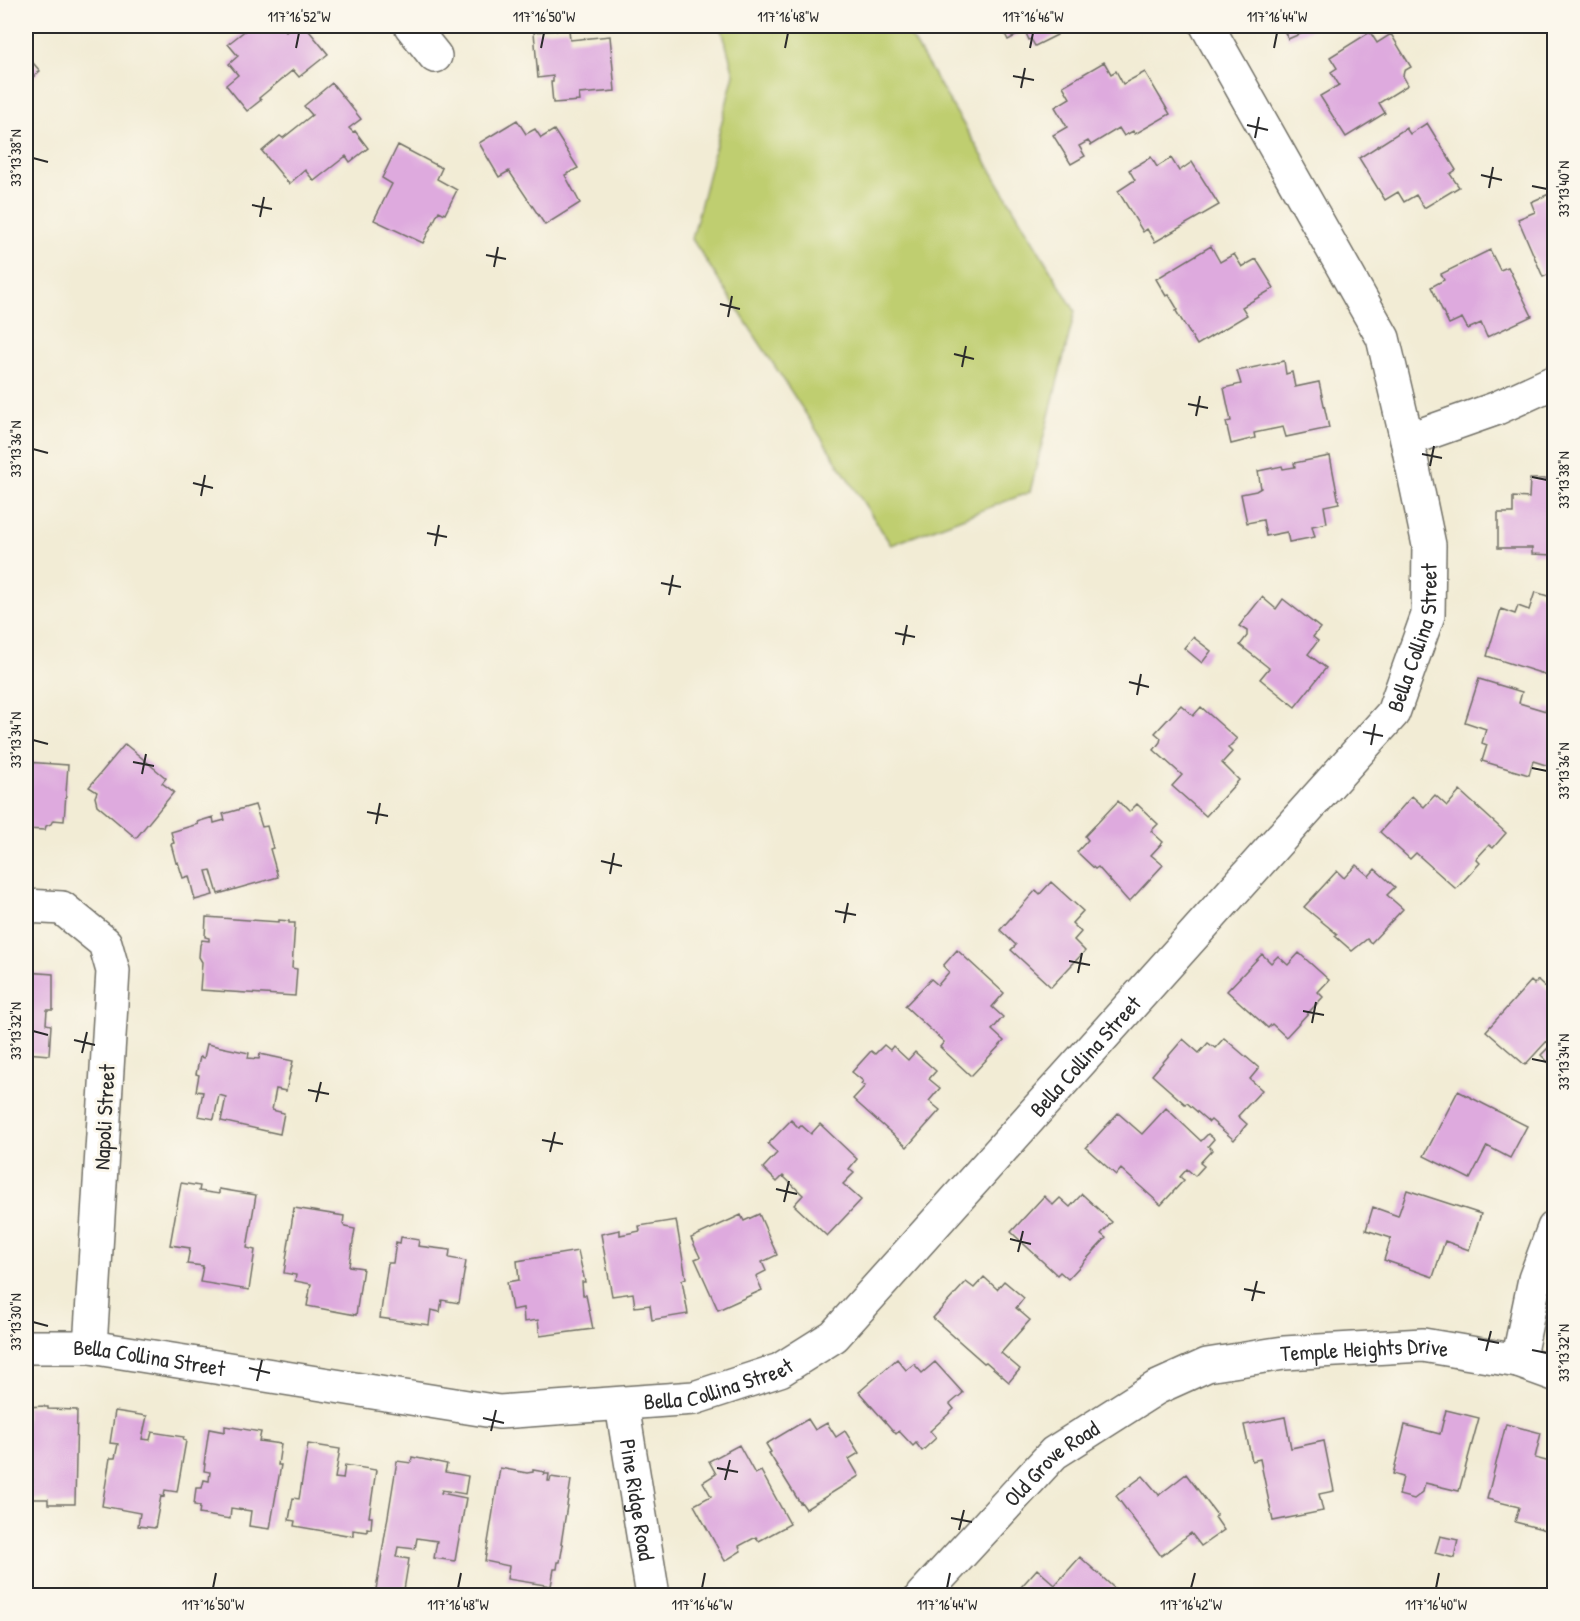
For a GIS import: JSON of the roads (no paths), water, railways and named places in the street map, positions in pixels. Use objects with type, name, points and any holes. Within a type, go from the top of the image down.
[{"type":"street","points":[[411,26],[435,56]]},
{"type":"street","name":"Bella Collina Street","points":[[26,1347],[90,1347],[499,1412],[622,1405],[694,1398],[780,1370],[834,1336],[1393,713],[1428,615],[1429,545],[1383,338],[1207,26]]},
{"type":"street","points":[[1407,440],[1495,409],[1554,382]]},
{"type":"street","name":"Napoli Street","points":[[26,906],[62,908],[105,943],[113,971],[90,1347]]},
{"type":"street","points":[[1518,1361],[1535,1279],[1554,1228]]},
{"type":"street","name":"Temple Heights Drive","points":[[1207,1365],[1284,1353],[1423,1345],[1518,1361],[1554,1374]]},
{"type":"street","name":"Old Grove Road","points":[[922,1596],[1054,1453],[1156,1388],[1207,1365]]},
{"type":"street","name":"Pine Ridge Road","points":[[622,1405],[653,1596]]}]
